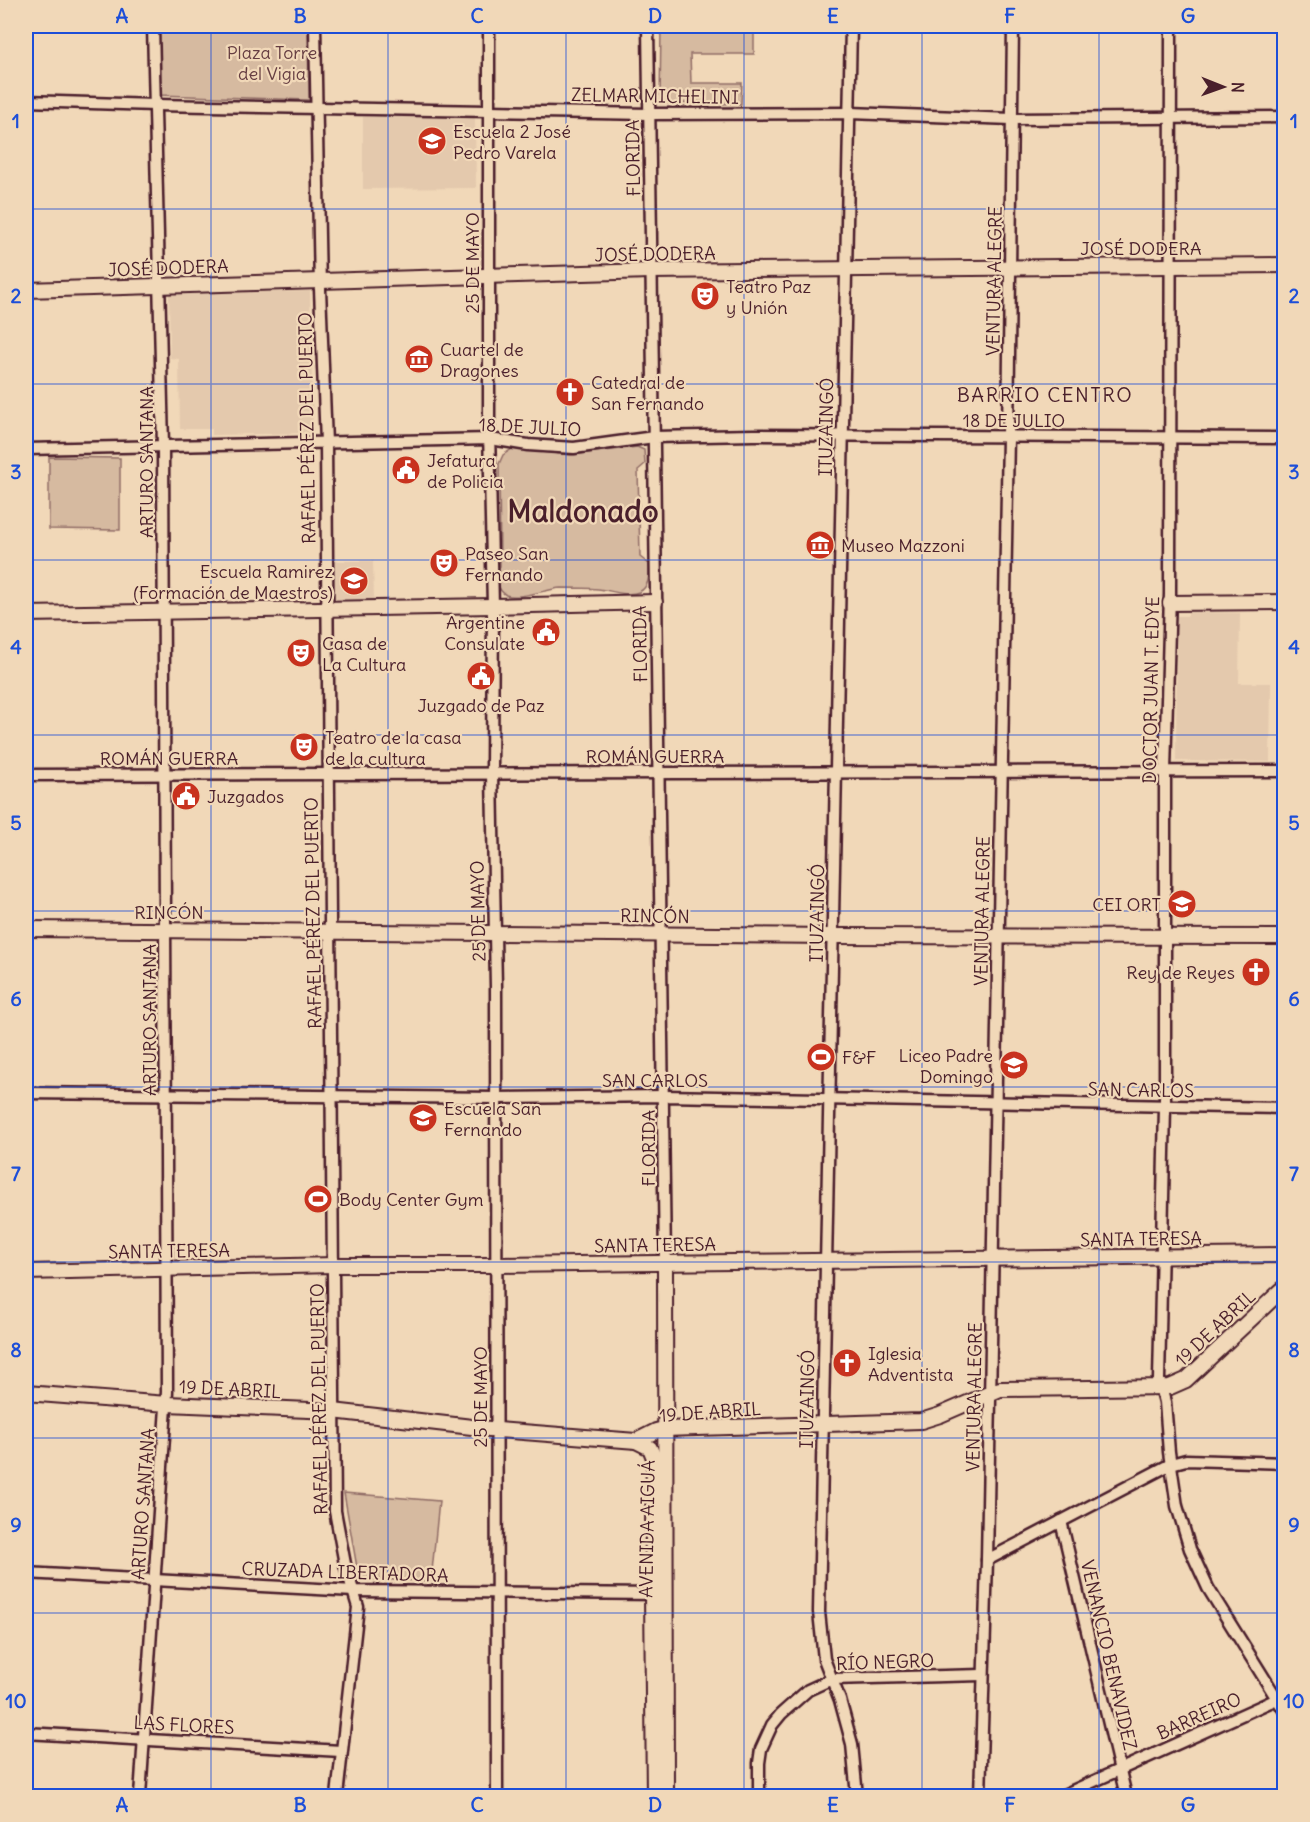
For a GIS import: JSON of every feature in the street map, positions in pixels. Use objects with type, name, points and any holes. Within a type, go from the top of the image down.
[{"type":"street","name":"ARTURO SANTANA","points":[[140,1797],[167,1404],[163,774],[164,446],[153,26]]},
{"type":"street","name":"RAFAEL PÉREZ DEL PUERTO","points":[[315,26],[326,443],[334,1265],[333,1411],[337,1530],[358,1607],[337,1797]]},
{"type":"street","name":"25 DE MAYO","points":[[489,26],[489,439],[493,606],[492,773],[498,1431],[497,1797]]},
{"type":"street","name":"FLORIDA","points":[[648,26],[655,602],[663,934],[665,1262]]},
{"type":"street","name":"ITUZAINGÓ","points":[[851,26],[819,1612],[824,1659],[840,1700],[852,1744],[857,1797]]},
{"type":"street","name":"VENTURA ALEGRE","points":[[980,1797],[996,1102],[1011,266],[1012,26]]},
{"type":"street","name":"DOCTOR JUAN T. EDYE","points":[[1171,26],[1170,603],[1165,771],[1165,1107],[1160,1389],[1165,1402],[1171,1464],[1180,1517],[1190,1549],[1222,1612],[1281,1699],[1284,1710]]},
{"type":"street","name":"ZELMAR MICHELINI","points":[[26,101],[649,114],[850,114],[1012,119],[1284,117]]},
{"type":"street","name":"JOSÉ DODERA","points":[[26,290],[651,271],[1284,265]]},
{"type":"street","name":"18 DE JULIO","points":[[26,449],[489,439],[528,445],[574,447],[654,437],[1169,436],[1284,438]]},
{"type":"street","points":[[26,614],[655,602]]},
{"type":"street","points":[[1170,603],[1284,602]]},
{"type":"street","name":"ROMÁN GUERRA","points":[[26,775],[1284,771]]},
{"type":"street","name":"RINCÓN","points":[[26,929],[833,936],[1284,936]]},
{"type":"street","name":"SAN CARLOS","points":[[26,1093],[496,1098],[664,1096],[1284,1108]]},
{"type":"street","name":"SANTA TERESA","points":[[26,1272],[334,1265],[1284,1255]]},
{"type":"street","name":"AVENIDA AIGUÁ","points":[[654,1797],[659,1505],[664,1429],[665,1262]]},
{"type":"street","name":"19 DE ABRIL","points":[[26,1393],[167,1404],[333,1411],[498,1431],[636,1441],[664,1429],[921,1420],[940,1415],[1000,1389],[1160,1389],[1178,1384],[1186,1380],[1284,1288]]},
{"type":"street","name":"DOCTOR JUAN T. EDYE","points":[[1161,1356],[1168,1377],[1172,1382],[1178,1384]]},
{"type":"street","name":"AVENIDA AIGUÁ","points":[[636,1441],[645,1444],[652,1451],[659,1505]]},
{"type":"street","points":[[987,1560],[1171,1464],[1186,1460],[1284,1463]]},
{"type":"street","name":"VENANCIO BENAVIDEZ","points":[[1061,1521],[1125,1797]]},
{"type":"street","name":"CRUZADA LIBERTADORA","points":[[26,1573],[354,1591],[658,1594]]},
{"type":"street","name":"AVENIDA AIGUÁ","points":[[658,1594],[666,1797]]},
{"type":"street","name":"RÍO NEGRO","points":[[759,1797],[761,1749],[772,1725],[808,1690],[832,1679],[982,1675]]},
{"type":"street","name":"BARREIRO","points":[[1061,1797],[1281,1699]]},
{"type":"street","name":"LAS FLORES","points":[[26,1733],[341,1750]]},
{"type":"shaded area","points":[[363,117],[475,117],[476,188],[363,189]]},
{"type":"shaded area","points":[[310,291],[313,433],[212,435],[212,429],[180,429],[179,359],[170,358],[169,294]]},
{"type":"shaded area","name":"Escuela Ramirez (Formación de Maestros)","points":[[335,561],[373,561],[374,601],[335,602]]},
{"type":"shaded area","points":[[1188,612],[1240,613],[1239,683],[1271,683],[1270,762],[1176,761],[1177,616],[1188,616]]},
{"type":"green space","name":"Plaza Torre del Vigia","points":[[158,26],[308,26],[309,100],[159,95]]},
{"type":"green space","points":[[661,26],[754,26],[754,54],[690,54],[691,83],[742,83],[741,104],[660,103]]},
{"type":"green space","points":[[637,447],[644,450],[645,464],[638,470],[640,557],[649,564],[648,580],[643,590],[629,594],[598,589],[561,588],[518,596],[503,593],[498,584],[497,571],[500,567],[499,464],[503,455],[512,449],[571,455]]},
{"type":"green space","points":[[49,457],[120,458],[120,530],[49,529]]},
{"type":"green space","points":[[344,1493],[439,1501],[431,1581],[359,1579]]},
{"type":"place","name":"Escuela 2 José Pedro Varela","points":[[432,141]]},
{"type":"place","name":"Teatro Paz y Unión","points":[[705,296]]},
{"type":"place","name":"Cuartel de Dragones","points":[[419,359]]},
{"type":"place","name":"Catedral de San Fernando","points":[[570,392]]},
{"type":"place","name":"Jefatura de Policia","points":[[406,470]]},
{"type":"place","name":"Museo Mazzoni","points":[[820,545]]},
{"type":"place","name":"Paseo San Fernando","points":[[444,563]]},
{"type":"place","name":"Escuela Ramirez (Formación de Maestros)","points":[[354,581]]},
{"type":"place","name":"Argentine Consulate","points":[[546,632]]},
{"type":"place","name":"Casa de La Cultura","points":[[301,653]]},
{"type":"place","name":"Juzgado de Paz","points":[[481,676]]},
{"type":"place","name":"Teatro de la casa de la cultura","points":[[304,747]]},
{"type":"place","name":"Juzgados","points":[[186,796]]},
{"type":"place","name":"CEI ORT","points":[[1182,904]]},
{"type":"place","name":"Rey de Reyes","points":[[1256,972]]},
{"type":"place","name":"F&F","points":[[821,1057]]},
{"type":"place","name":"Liceo Padre Domingo","points":[[1014,1065]]},
{"type":"place","name":"Escuela San Fernando","points":[[423,1118]]},
{"type":"place","name":"Body Center Gym","points":[[318,1199]]},
{"type":"place","name":"Iglesia Adventista","points":[[847,1363]]},
{"type":"district","name":"BARRIO CENTRO","points":[[1045,394]]},
{"type":"district","name":"Maldonado","points":[[583,511]]}]
